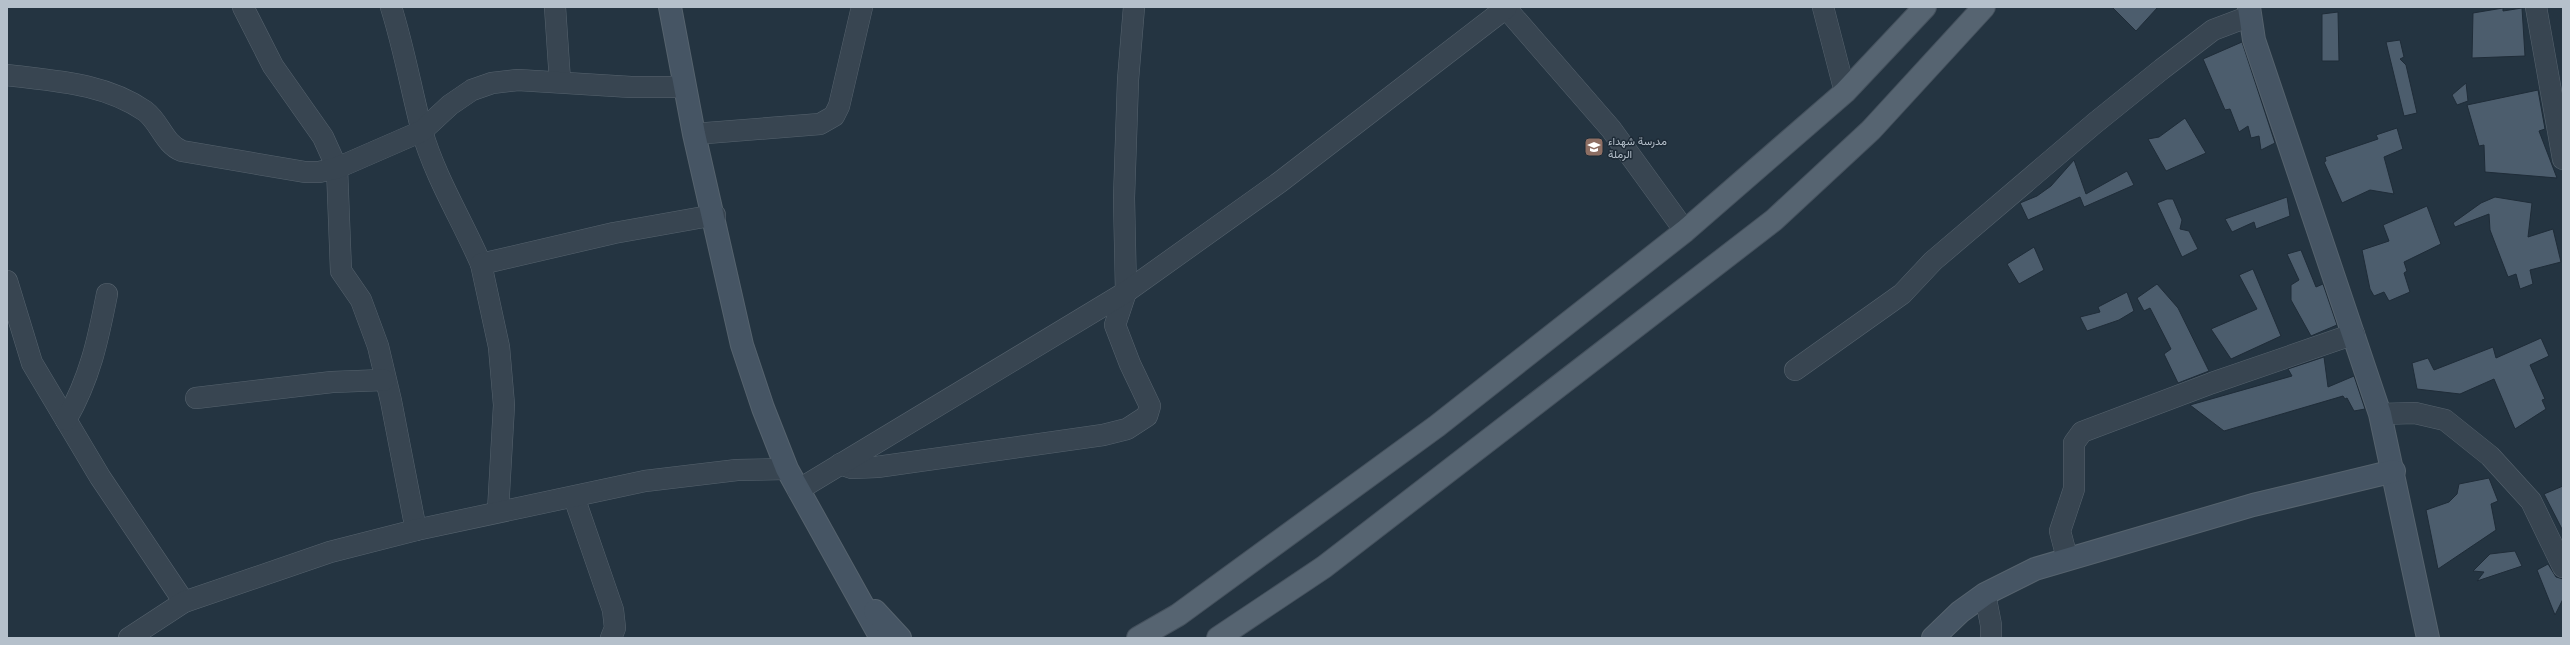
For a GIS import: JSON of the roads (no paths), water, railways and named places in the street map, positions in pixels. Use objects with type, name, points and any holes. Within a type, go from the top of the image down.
[{"type":"main road","points":[[1138,638],[1178,615],[1437,426],[1685,232],[1845,92],[1925,7]]},
{"type":"main road","points":[[1218,638],[1324,568],[1774,220],[1871,130],[1984,7]]},
{"type":"street","points":[[243,7],[273,66],[323,137],[337,168],[341,271],[361,300],[378,346],[384,380],[391,401],[416,530]]},
{"type":"street","points":[[390,7],[406,56],[422,131],[455,212],[482,264],[499,347],[504,405],[498,510]]},
{"type":"street","points":[[555,7],[560,81]]},
{"type":"street","points":[[670,7],[694,134],[715,215],[742,345],[763,408],[787,470],[881,638]]},
{"type":"street","points":[[694,134],[820,124],[829,120],[839,106],[862,7]]},
{"type":"street","points":[[840,464],[852,468],[877,466],[1103,435],[1136,425],[1147,416],[1151,407],[1115,330],[1115,320],[1126,292],[1124,198],[1128,80],[1134,7]]},
{"type":"street","points":[[1823,7],[1845,92]]},
{"type":"street","points":[[2536,7],[2563,160]]},
{"type":"street","points":[[798,490],[968,389],[1126,292],[1280,182],[1506,8],[1611,130],[1685,232]]},
{"type":"street","points":[[1795,370],[1902,294],[1939,256],[2095,123],[2162,69],[2213,30],[2249,11],[2254,40],[2380,414],[2394,471],[2428,638]]},
{"type":"street","points":[[7,75],[90,86],[115,94],[145,112],[172,145],[182,151],[306,172],[319,172],[337,168],[422,131],[450,105],[479,88],[492,83],[518,80],[560,81],[631,87],[685,88]]},
{"type":"street","points":[[482,264],[614,233],[715,215]]},
{"type":"street","points":[[7,281],[32,363],[100,478],[184,602]]},
{"type":"street","points":[[66,420],[82,392],[98,343],[108,294]]},
{"type":"street","points":[[2067,558],[2060,531],[2074,489],[2074,443],[2082,432],[2212,383],[2354,334]]},
{"type":"street","points":[[196,398],[324,383],[384,380]]},
{"type":"street","points":[[2380,414],[2415,412],[2446,420],[2490,456],[2531,501],[2563,567]]},
{"type":"street","points":[[129,638],[184,602],[330,552],[416,530],[498,510],[574,497],[645,481],[706,473],[787,470]]},
{"type":"street","points":[[1933,638],[1960,612],[1984,594],[2035,569],[2067,558],[2253,505],[2394,471]]},
{"type":"street","points":[[574,497],[613,610],[615,628],[612,638]]},
{"type":"street","points":[[856,592],[900,638]]},
{"type":"street","points":[[1984,594],[1991,625],[1991,638]]},
{"type":"place","name":"مدرسة شهداء الرملة","points":[[1594,147]]}]
